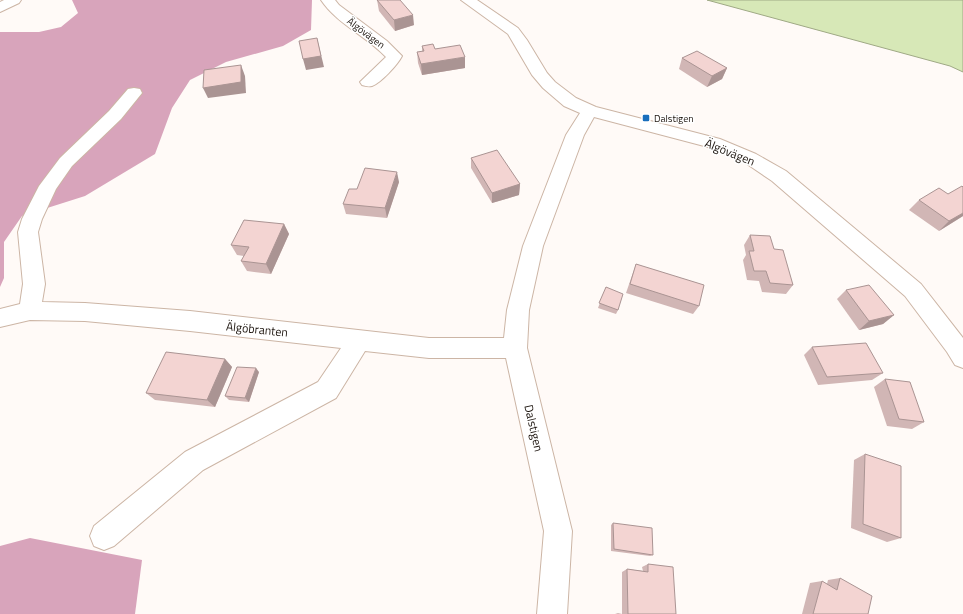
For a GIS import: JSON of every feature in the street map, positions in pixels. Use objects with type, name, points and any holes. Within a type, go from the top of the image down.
[{"type":"street","points":[[0,8],[14,0]]},
{"type":"street","name":"Älgövägen","points":[[328,0],[334,8],[382,44],[394,56],[392,61],[368,82]]},
{"type":"street","name":"Älgövägen","points":[[468,0],[513,31],[520,40],[540,75],[549,85],[570,102],[590,111],[714,143],[750,158],[779,176],[913,290],[960,346]]},
{"type":"street","points":[[30,311],[34,284],[28,232],[32,219],[48,186],[66,162],[115,115],[134,93]]},
{"type":"street","name":"Dalstigen","points":[[552,614],[558,531],[515,348],[518,310],[533,246],[575,135],[590,111]]},
{"type":"street","name":"Älgöbranten","points":[[0,318],[30,311],[85,312],[429,348],[515,348]]},
{"type":"street","points":[[104,536],[194,461],[327,390],[359,340]]},
{"type":"shaded area","points":[[72,0],[312,0],[311,30],[283,46],[226,62],[190,80],[172,108],[155,154],[85,196],[22,216],[4,242],[4,278],[0,287],[0,32],[39,32],[61,27],[78,13]]},
{"type":"shaded area","points":[[707,0],[963,0],[963,72],[950,66]]},
{"type":"shaded area","points":[[30,538],[142,560],[135,614],[0,614],[0,546]]},
{"type":"building","points":[[377,0],[400,0],[413,15],[394,20]]},
{"type":"building","points":[[317,38],[321,56],[303,59],[299,41]]},
{"type":"building","points":[[433,44],[435,49],[460,45],[465,57],[421,64],[417,52],[424,51],[422,46]]},
{"type":"building","points":[[697,51],[727,68],[712,76],[682,58]]},
{"type":"building","points":[[241,65],[241,82],[203,88],[204,70]]},
{"type":"building","points":[[497,150],[520,184],[492,193],[471,158]]},
{"type":"building","points":[[365,168],[397,172],[385,208],[343,204],[349,189],[357,189]]},
{"type":"building","points":[[962,186],[963,213],[949,221],[919,200],[939,188],[948,194]]},
{"type":"building","points":[[244,220],[284,224],[266,264],[241,261],[249,247],[231,245]]},
{"type":"building","points":[[750,235],[770,236],[774,249],[783,250],[793,285],[770,283],[766,271],[754,271],[749,251],[754,251]]},
{"type":"building","points":[[636,264],[704,285],[699,306],[630,284]]},
{"type":"building","points":[[869,285],[894,315],[869,321],[846,290]]},
{"type":"building","points":[[606,287],[623,294],[618,310],[599,303]]},
{"type":"building","points":[[866,343],[883,373],[827,377],[812,347]]},
{"type":"building","points":[[166,352],[225,359],[207,400],[146,393]]},
{"type":"building","points":[[237,367],[256,368],[245,398],[225,396]]},
{"type":"building","points":[[885,379],[910,382],[924,422],[899,419]]},
{"type":"building","points":[[865,454],[901,466],[901,538],[863,524]]},
{"type":"building","points":[[613,523],[652,528],[653,555],[614,549]]},
{"type":"building","points":[[648,564],[673,567],[676,614],[628,614],[627,569],[648,572]]},
{"type":"building","points":[[840,578],[872,596],[868,614],[813,614],[822,581],[837,590]]},
{"type":"place","name":"Dalstigen","points":[[646,118]]}]
